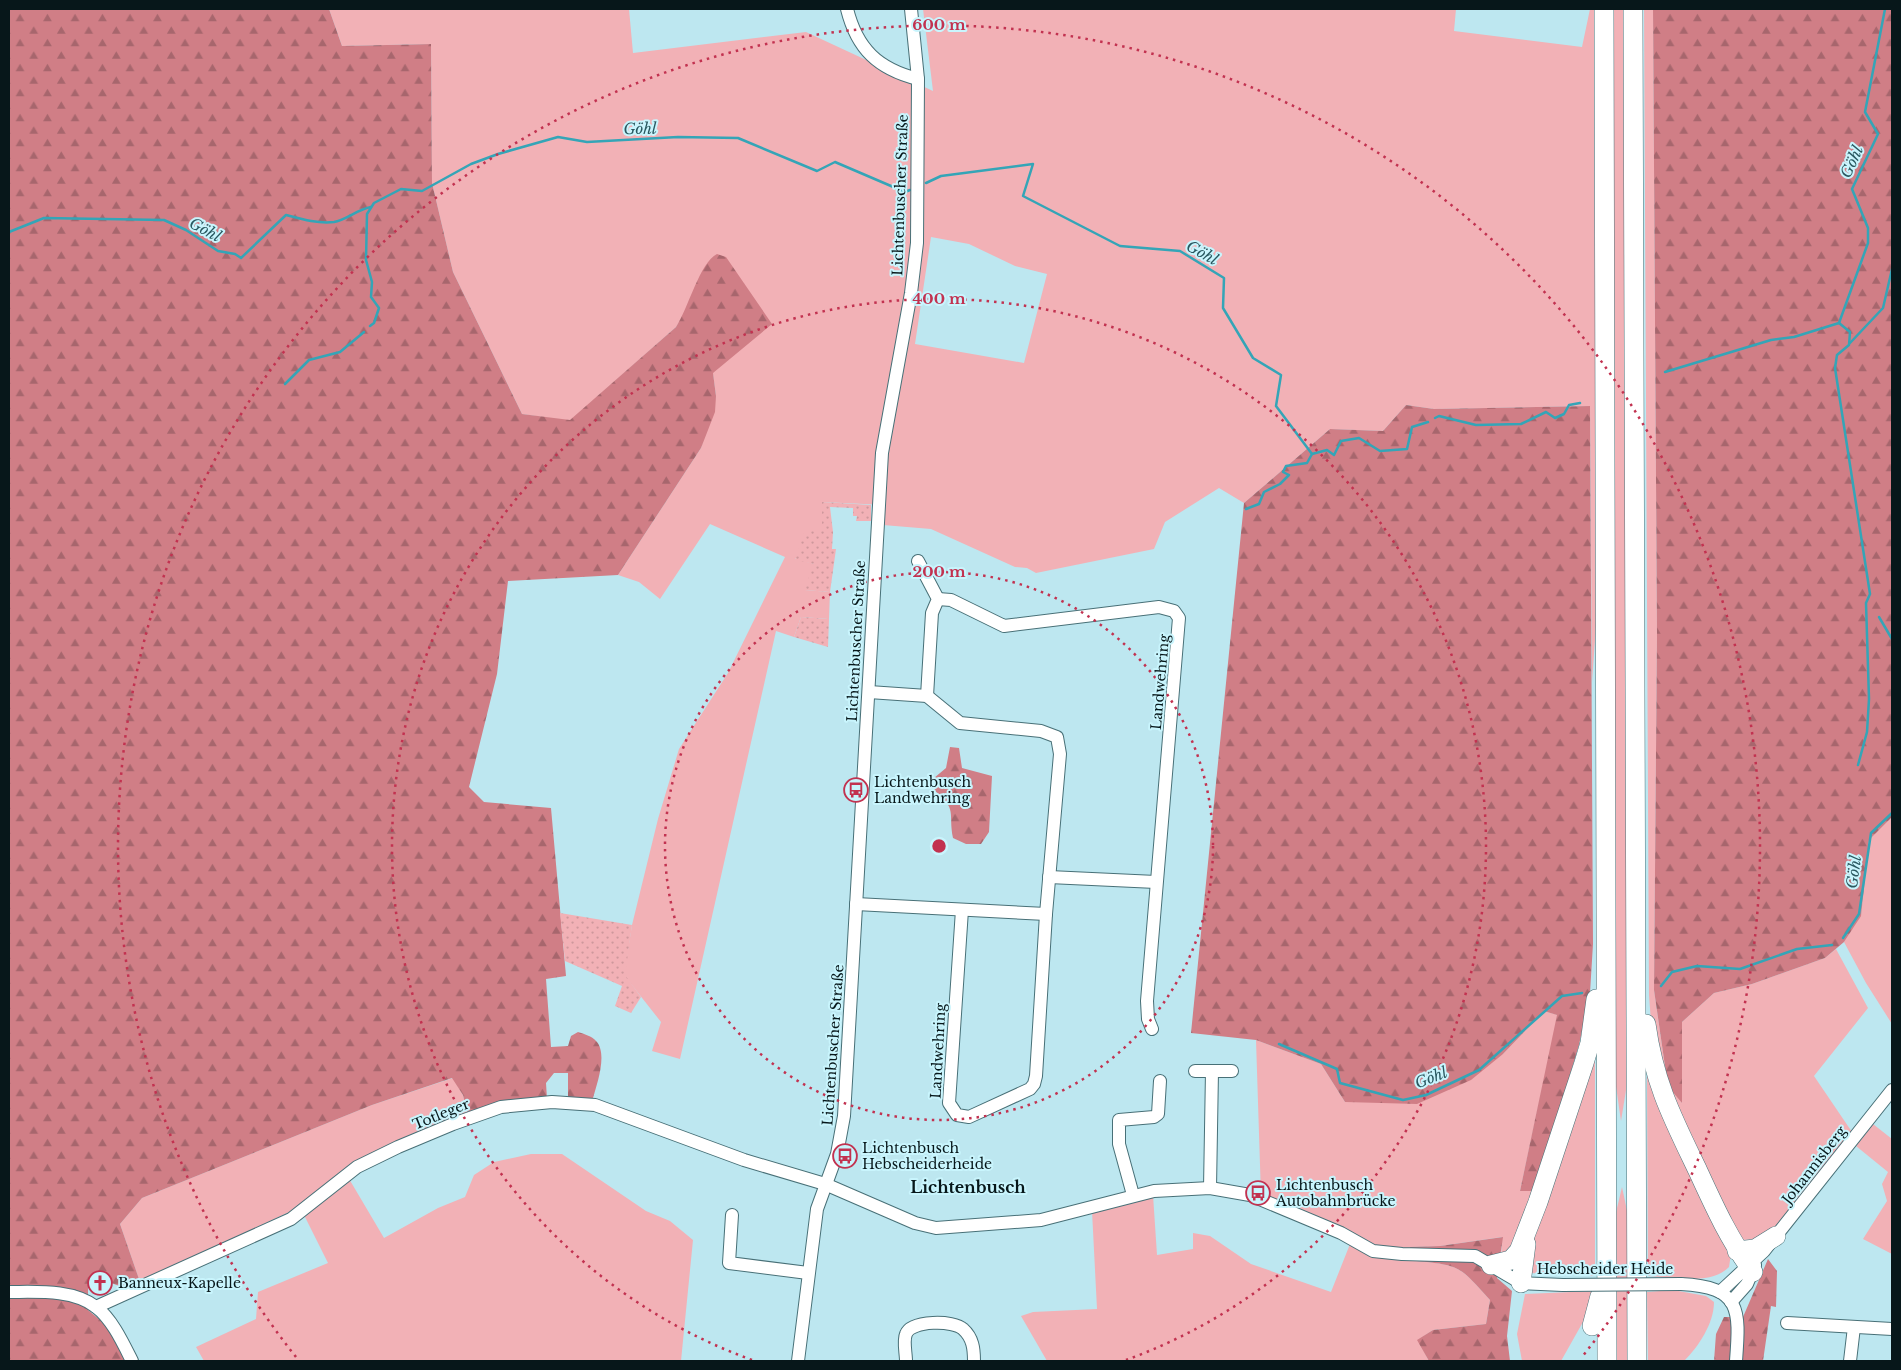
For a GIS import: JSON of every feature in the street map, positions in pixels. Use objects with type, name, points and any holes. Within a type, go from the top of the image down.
[{"type":"highway","points":[[1604,9],[1607,1361]]},
{"type":"highway","points":[[1633,9],[1637,1361]]},
{"type":"highway","points":[[1521,1283],[1523,1257],[1529,1228],[1588,1049],[1596,1011],[1598,983],[1606,954]]},
{"type":"highway","points":[[1636,989],[1645,1014],[1651,1058],[1662,1092],[1749,1261]]},
{"type":"highway","points":[[1491,1265],[1511,1260],[1515,1256],[1529,1228]]},
{"type":"highway","points":[[1749,1261],[1755,1249],[1776,1236]]},
{"type":"highway","points":[[1592,1326],[1606,1268]]},
{"type":"street","points":[[847,9],[851,26],[861,46],[882,64],[901,75],[918,79]]},
{"type":"street","name":"Lichtenbuscher Straße","points":[[798,1361],[817,1209],[837,1154],[844,1116],[882,453],[911,293],[916,243],[918,79],[911,9]]},
{"type":"street","points":[[869,692],[927,696],[932,613],[938,599],[918,561]]},
{"type":"street","name":"Landwehring","points":[[938,599],[951,600],[1004,626],[1159,607],[1174,611],[1179,618],[1180,627],[1147,1001],[1148,1019],[1152,1029]]},
{"type":"street","name":"Landwehring","points":[[927,696],[960,723],[1041,732],[1057,737],[1060,754],[1034,1084],[1030,1089],[969,1117],[957,1115],[949,1103],[962,910]]},
{"type":"street","points":[[1049,876],[1156,882]]},
{"type":"street","points":[[856,904],[1046,914]]},
{"type":"street","points":[[1210,1188],[1212,1070]]},
{"type":"street","points":[[1195,1071],[1232,1070]]},
{"type":"street","points":[[1132,1195],[1119,1144],[1119,1120],[1154,1117],[1158,1114],[1160,1081]]},
{"type":"street","name":"Johannisberg","points":[[1776,1236],[1892,1090]]},
{"type":"street","name":"Totleger","points":[[96,1307],[291,1219],[357,1167],[371,1160],[453,1124],[501,1107],[552,1102],[595,1105],[744,1160],[825,1184]]},
{"type":"street","name":"Hebscheider Heide","points":[[825,1184],[916,1223],[948,1228],[1041,1220],[1132,1195],[1166,1189],[1210,1188],[1230,1190],[1256,1197],[1341,1233],[1373,1250],[1402,1254],[1468,1255],[1480,1258],[1521,1283],[1563,1285],[1681,1284],[1701,1285],[1720,1292]]},
{"type":"street","points":[[732,1215],[729,1263],[808,1273]]},
{"type":"street","points":[[1736,1361],[1739,1324],[1731,1302],[1720,1292],[1749,1261]]},
{"type":"street","points":[[1731,1302],[1743,1290],[1749,1261]]},
{"type":"street","points":[[9,1292],[63,1295],[96,1307],[106,1318],[132,1361]]},
{"type":"street","points":[[906,1361],[905,1334],[909,1328],[914,1324],[952,1323],[964,1329],[974,1345],[974,1361]]},
{"type":"street","points":[[1787,1323],[1892,1329]]},
{"type":"street","points":[[1850,1361],[1854,1327]]},
{"type":"shaded area","points":[[329,9],[629,9],[633,53],[806,32],[933,91],[923,9],[1456,9],[1454,31],[1582,47],[1590,9],[1594,9],[1596,626],[1592,682],[1590,406],[1434,409],[1406,405],[1383,431],[1330,429],[1244,503],[1219,488],[1165,522],[1154,549],[1036,573],[1027,568],[1015,567],[931,529],[883,525],[885,505],[822,502],[822,531],[795,559],[815,564],[805,590],[830,592],[829,619],[801,617],[794,637],[776,631],[680,1059],[652,1051],[661,1022],[624,975],[632,925],[658,819],[679,749],[728,673],[785,557],[710,524],[660,599],[639,582],[618,575],[701,448],[716,396],[713,374],[684,315],[676,327],[570,421],[522,414],[453,272],[432,183],[431,44],[342,46]],"holes":[[[931,237],[969,244],[1015,266],[1047,274],[1024,363],[915,344]]]},
{"type":"shaded area","points":[[1608,9],[1628,9],[1629,1072],[1621,1121],[1612,1059]]},
{"type":"shaded area","points":[[1644,9],[1653,9],[1657,634],[1654,990],[1666,1073],[1682,1103],[1682,1022],[1714,993],[1752,984],[1825,958],[1836,949],[1868,1008],[1814,1076],[1852,1132],[1780,1223],[1762,1239],[1741,1240],[1673,1104],[1652,1036],[1649,995]]},
{"type":"shaded area","points":[[822,502],[871,505],[871,521],[856,521],[857,516],[853,516],[853,508],[830,507],[833,532],[832,549],[836,549],[830,592],[804,590],[814,564],[795,560],[805,530],[822,531]]},
{"type":"shaded area","points":[[801,617],[829,619],[828,647],[794,637]]},
{"type":"shaded area","points":[[1892,817],[1892,1024],[1866,983],[1844,942],[1861,915],[1869,840]]},
{"type":"shaded area","points":[[560,913],[632,925],[625,975],[641,997],[631,1013],[615,1006],[622,986],[565,961]]},
{"type":"shaded area","points":[[1544,1011],[1558,1015],[1520,1191],[1535,1191],[1519,1243],[1501,1258],[1502,1237],[1440,1246],[1411,1247],[1416,1261],[1451,1266],[1465,1274],[1472,1281],[1490,1300],[1486,1324],[1433,1330],[1418,1340],[1429,1361],[1047,1361],[1021,1316],[1033,1312],[1097,1309],[1092,1211],[1153,1195],[1157,1255],[1193,1249],[1193,1233],[1210,1236],[1251,1264],[1331,1292],[1354,1234],[1261,1196],[1256,1040],[1321,1064],[1345,1102],[1503,1054]]},
{"type":"shaded area","points":[[1595,1054],[1595,1276],[1530,1273],[1528,1253]]},
{"type":"shaded area","points":[[1647,1075],[1731,1254],[1729,1267],[1712,1277],[1679,1279],[1648,1276]]},
{"type":"shaded area","points":[[453,1078],[463,1095],[467,1112],[451,1122],[345,1172],[384,1238],[438,1208],[465,1197],[474,1175],[494,1162],[531,1154],[562,1154],[646,1211],[670,1221],[693,1240],[681,1361],[204,1361],[196,1347],[256,1319],[258,1292],[328,1263],[300,1207],[140,1282],[120,1224],[142,1198],[372,1105]]},
{"type":"shaded area","points":[[1873,1124],[1892,1139],[1892,1254],[1863,1239],[1887,1201],[1882,1184],[1888,1172],[1856,1146]]},
{"type":"shaded area","points":[[1622,1187],[1632,1234],[1631,1361],[1612,1361],[1613,1225]]},
{"type":"shaded area","points":[[1595,1276],[1595,1292],[1592,1306],[1561,1361],[1522,1361],[1517,1334],[1525,1294],[1594,1291]]},
{"type":"shaded area","points":[[1673,1290],[1706,1296],[1714,1302],[1711,1318],[1705,1334],[1684,1361],[1648,1361],[1647,1292]]},
{"type":"green space","points":[[9,9],[329,9],[342,46],[431,44],[432,183],[453,272],[522,414],[570,420],[676,327],[705,266],[717,254],[726,257],[772,324],[713,373],[716,396],[715,412],[701,448],[618,575],[508,581],[497,674],[469,787],[484,802],[551,808],[566,976],[546,979],[551,1047],[568,1046],[571,1036],[578,1032],[590,1036],[596,1041],[601,1053],[601,1061],[593,1098],[591,1100],[568,1097],[568,1073],[554,1073],[546,1083],[547,1099],[502,1102],[467,1112],[463,1095],[452,1078],[372,1105],[142,1198],[120,1224],[140,1282],[122,1287],[98,1278],[88,1282],[88,1310],[105,1324],[127,1361],[9,1361]]},
{"type":"green space","points":[[1653,9],[1892,9],[1892,817],[1869,840],[1861,916],[1844,942],[1825,958],[1752,984],[1714,993],[1682,1022],[1682,1103],[1672,1091],[1666,1073],[1654,990],[1657,634]]},
{"type":"green space","points":[[1406,405],[1434,409],[1590,406],[1593,944],[1590,993],[1579,1045],[1535,1191],[1520,1191],[1557,1015],[1544,1011],[1503,1054],[1471,1080],[1417,1104],[1345,1102],[1321,1064],[1256,1040],[1191,1033],[1244,503],[1330,429],[1383,431]]},
{"type":"green space","points":[[950,747],[959,748],[962,768],[992,776],[989,832],[981,844],[966,844],[953,838],[951,812],[946,802],[934,790],[934,778],[946,768]]},
{"type":"green space","points":[[1503,1237],[1497,1278],[1512,1291],[1507,1336],[1510,1361],[1429,1361],[1417,1340],[1433,1330],[1486,1324],[1490,1300],[1459,1270],[1442,1264],[1416,1261],[1410,1247],[1440,1246]]},
{"type":"green space","points":[[1768,1259],[1777,1271],[1776,1307],[1771,1306],[1763,1361],[1714,1361],[1716,1334],[1724,1317],[1743,1317]]},
{"type":"waterway","name":"Göhl","points":[[1839,323],[1868,243],[1868,228],[1852,189],[1878,134],[1865,112],[1885,9]]},
{"type":"waterway","name":"Göhl","points":[[370,326],[374,323],[379,308],[371,297],[372,282],[366,260],[367,214],[374,203],[401,189],[422,191],[471,164],[498,154],[558,137],[587,142],[678,137],[738,138],[817,171],[835,162],[905,192],[910,190]]},
{"type":"waterway","name":"Göhl","points":[[926,183],[941,176],[1033,164],[1023,196],[1120,246],[1180,251],[1224,278],[1223,308],[1253,358],[1281,375],[1276,406],[1312,454],[1327,450],[1334,455],[1341,441],[1359,438],[1380,451],[1407,449],[1412,427],[1428,422]]},
{"type":"waterway","name":"Göhl","points":[[9,232],[44,218],[164,220],[186,230],[218,251],[235,254],[241,258],[286,215],[316,222],[334,222],[371,207]]},
{"type":"waterway","name":"Göhl","points":[[1850,343],[1883,308],[1892,269]]},
{"type":"waterway","name":"Göhl","points":[[1839,323],[1850,332],[1849,345],[1837,355],[1835,368],[1870,594],[1866,603],[1869,699],[1867,732],[1858,765]]},
{"type":"waterway","name":"Göhl","points":[[1665,372],[1771,340],[1794,337],[1839,323]]},
{"type":"waterway","name":"Göhl","points":[[285,384],[309,360],[340,352],[364,332]]},
{"type":"waterway","name":"Göhl","points":[[1435,418],[1439,416],[1476,425],[1521,424],[1546,412],[1555,418],[1564,414],[1569,405],[1580,403]]},
{"type":"waterway","points":[[1246,509],[1259,504],[1264,492],[1280,484],[1289,475],[1283,472],[1286,466],[1307,463],[1312,454]]},
{"type":"waterway","name":"Göhl","points":[[1879,617],[1892,639]]},
{"type":"waterway","name":"Göhl","points":[[1843,938],[1859,914],[1871,833],[1892,813]]},
{"type":"waterway","name":"Göhl","points":[[1661,986],[1672,972],[1697,966],[1740,969],[1797,949],[1832,945]]},
{"type":"waterway","name":"Göhl","points":[[1279,1044],[1337,1069],[1340,1083],[1403,1100],[1426,1095],[1479,1070],[1562,996],[1582,993]]},
{"type":"place","name":"Lichtenbusch Landwehring","points":[[856,790]]},
{"type":"place","name":"Lichtenbusch Hebscheiderheide","points":[[845,1156]]},
{"type":"place","name":"Lichtenbusch Autobahnbrücke","points":[[1258,1193]]},
{"type":"place","name":"Banneux-Kapelle","points":[[100,1283]]},
{"type":"district","name":"Lichtenbusch","points":[[968,1187]]}]
